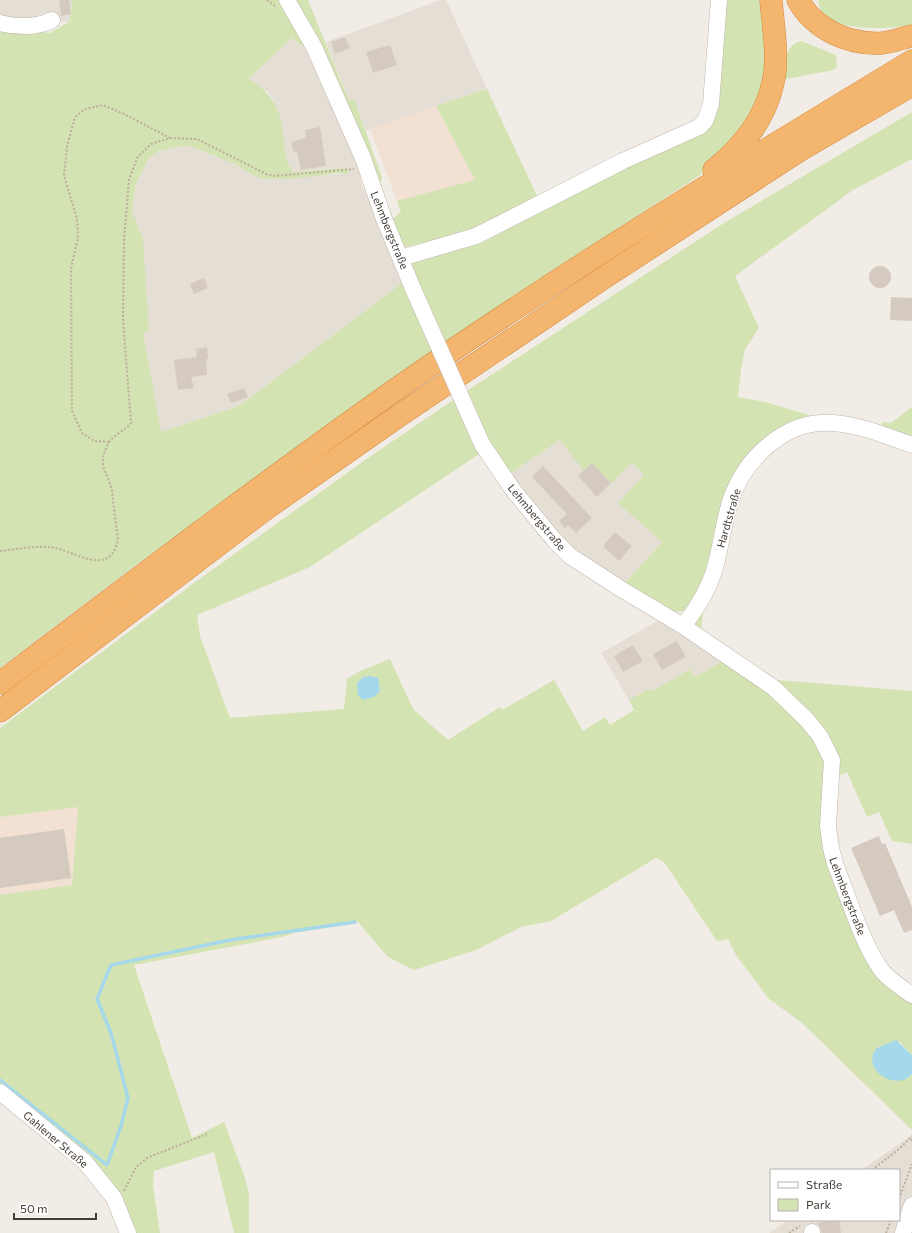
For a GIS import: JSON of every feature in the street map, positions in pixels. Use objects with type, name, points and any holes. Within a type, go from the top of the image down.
[{"type":"highway","points":[[584,265],[635,224],[715,169],[733,153],[750,134],[764,112],[774,82],[775,48],[772,0]]},
{"type":"highway","points":[[798,0],[802,8],[821,28],[846,39],[881,43],[912,36]]},
{"type":"highway","points":[[0,683],[388,395],[584,265],[759,154],[912,61]]},
{"type":"highway","points":[[0,711],[264,510],[397,417],[602,279],[800,150],[912,85]]},
{"type":"street","name":"Lehmbergstraße","points":[[287,0],[314,47],[330,82],[363,158],[384,219],[414,291],[482,444],[513,490],[555,541],[570,556],[683,626],[785,697],[820,736],[832,760],[828,826],[835,864],[874,959],[884,973],[896,984],[912,995]]},
{"type":"street","points":[[401,258],[476,236],[616,164],[699,127],[705,121],[711,104],[719,0]]},
{"type":"street","points":[[0,23],[10,25],[41,25],[52,20]]},
{"type":"street","name":"Hardtstraße","points":[[683,626],[699,605],[716,565],[731,501],[738,483],[759,453],[769,444],[795,429],[811,425],[832,423],[863,428],[912,445]]},
{"type":"street","name":"Gahlener Straße","points":[[0,1092],[85,1162],[102,1181],[118,1207],[128,1233]]},
{"type":"street","points":[[903,1233],[912,1205]]},
{"type":"path","points":[[109,442],[94,441],[82,433],[72,411],[71,268],[78,238],[77,219],[64,176],[67,147],[75,117],[86,109],[103,105],[124,114],[170,138]]},
{"type":"path","points":[[0,551],[51,547],[93,561],[104,559],[111,555],[117,544],[118,538],[112,489],[103,469],[103,455],[109,442],[126,429],[131,423],[123,320],[124,239],[129,180],[137,158],[151,144],[170,138],[197,139],[266,174],[274,176],[357,169]]},
{"type":"path","points":[[118,1207],[136,1166],[146,1158],[207,1134]]},
{"type":"path","points":[[873,1169],[900,1148],[912,1136]]},
{"type":"path","points":[[900,1196],[912,1164]]},
{"type":"path","points":[[886,1233],[891,1221]]},
{"type":"shaded area","points":[[0,0],[71,0],[72,8],[69,22],[0,16]]},
{"type":"shaded area","points":[[441,0],[446,0],[487,89],[366,131],[354,100],[349,101],[326,42]]},
{"type":"shaded area","points":[[292,38],[313,54],[359,164],[361,184],[406,280],[239,406],[161,432],[143,332],[149,331],[132,211],[136,183],[148,159],[158,151],[174,147],[189,146],[233,163],[255,176],[349,174],[346,168],[293,172],[288,166],[284,149],[283,133],[273,99],[267,91],[248,79]]},
{"type":"shaded area","points":[[436,106],[475,180],[397,201],[370,129]]},
{"type":"shaded area","points":[[560,440],[584,470],[632,463],[644,475],[619,503],[662,542],[623,585],[572,552],[508,475]]},
{"type":"shaded area","points":[[661,619],[724,660],[695,677],[690,669],[650,693],[648,689],[629,700],[601,653]]},
{"type":"shaded area","points":[[78,806],[72,885],[0,895],[0,817]]},
{"type":"shaded area","points":[[912,1135],[912,1233],[769,1233],[787,1221],[900,1221],[900,1169],[862,1169]]},
{"type":"green space","points":[[71,0],[282,0],[313,54],[292,38],[248,79],[269,95],[277,108],[282,125],[286,158],[293,172],[346,168],[349,174],[337,173],[292,179],[265,179],[255,176],[233,163],[189,146],[174,147],[158,151],[148,159],[136,183],[132,211],[143,239],[149,331],[143,332],[161,432],[239,406],[406,280],[436,350],[145,558],[0,668],[0,28],[50,33],[69,22],[72,8]]},
{"type":"green space","points":[[290,0],[308,0],[349,101],[354,99],[382,177],[381,182],[378,182]]},
{"type":"green space","points":[[723,0],[766,0],[769,57],[761,106],[706,171],[552,271],[443,346],[411,266],[413,260],[702,129]]},
{"type":"green space","points":[[818,0],[912,0],[912,25],[873,28],[843,24],[831,19],[822,11]]},
{"type":"green space","points":[[801,41],[836,55],[837,67],[834,70],[786,79],[786,62],[788,51],[795,43]]},
{"type":"green space","points":[[487,89],[538,198],[474,234],[402,247],[391,220],[401,212],[397,201],[475,180],[436,106]]},
{"type":"green space","points":[[912,112],[912,159],[853,190],[735,276],[759,328],[745,349],[738,397],[765,402],[809,415],[784,425],[767,435],[745,462],[709,574],[688,610],[671,611],[663,608],[646,600],[623,585],[662,542],[618,503],[644,475],[632,463],[611,483],[592,463],[584,471],[560,440],[508,475],[488,466],[479,454],[310,567],[197,615],[200,636],[230,718],[344,709],[347,679],[358,672],[390,659],[413,709],[448,740],[500,707],[502,710],[554,680],[583,731],[605,717],[610,725],[634,710],[629,700],[648,689],[651,692],[690,669],[695,677],[724,660],[795,712],[829,761],[824,806],[873,971],[912,1001],[912,1055],[900,1042],[884,1045],[909,1078],[912,1074],[912,1130],[801,1022],[769,999],[736,955],[728,939],[717,941],[664,862],[656,858],[551,921],[521,927],[476,950],[414,970],[388,957],[356,921],[356,923],[294,933],[282,937],[134,965],[192,1138],[224,1122],[245,1178],[249,1194],[249,1233],[234,1233],[214,1152],[154,1171],[153,1185],[160,1233],[133,1233],[122,1207],[0,1088],[0,895],[72,885],[78,807],[0,817],[0,728],[190,586],[365,460],[465,392],[724,223]]},
{"type":"green space","points":[[912,407],[912,440],[883,428],[882,422],[891,423]]},
{"type":"green space","points":[[704,602],[701,631],[777,680],[912,691],[912,844],[892,841],[879,812],[867,817],[847,772],[839,776],[835,770],[831,748],[689,623]]},
{"type":"water","points":[[369,676],[378,678],[380,691],[374,697],[363,700],[358,695],[357,683],[363,677]]},
{"type":"water","points":[[896,1040],[912,1055],[912,1074],[905,1079],[897,1081],[882,1076],[876,1070],[873,1063],[873,1056],[877,1048]]},
{"type":"building","points":[[59,0],[69,0],[71,14],[61,16]]},
{"type":"building","points":[[345,37],[350,48],[335,54],[331,42]]},
{"type":"building","points":[[390,45],[397,65],[373,73],[366,52]]},
{"type":"building","points":[[320,127],[326,166],[301,170],[297,151],[294,152],[291,143],[306,137],[305,130]]},
{"type":"building","points":[[880,266],[884,267],[890,273],[890,281],[884,287],[880,288],[876,287],[870,281],[869,277],[870,273],[876,267]]},
{"type":"building","points":[[204,278],[208,288],[194,294],[190,284]]},
{"type":"building","points":[[891,297],[912,298],[912,321],[890,320]]},
{"type":"building","points":[[207,347],[207,375],[191,377],[194,388],[178,390],[174,360],[197,357],[196,349]]},
{"type":"building","points":[[244,388],[248,397],[231,403],[227,394]]},
{"type":"building","points":[[592,463],[611,483],[597,497],[578,476]]},
{"type":"building","points":[[543,466],[592,518],[576,533],[568,525],[565,528],[559,521],[567,514],[532,477]]},
{"type":"building","points":[[615,532],[632,546],[619,561],[603,546]]},
{"type":"building","points":[[677,641],[686,657],[662,670],[653,654]]},
{"type":"building","points":[[633,645],[643,661],[623,672],[614,656]]},
{"type":"building","points":[[64,829],[71,878],[0,888],[0,838]]},
{"type":"building","points":[[879,836],[882,844],[885,843],[912,907],[912,930],[904,933],[894,910],[880,916],[851,848]]},
{"type":"building","points":[[839,1221],[841,1233],[822,1233],[818,1223]]},
{"type":"waterway","points":[[0,1080],[107,1165],[121,1126],[128,1098],[111,1033],[97,999],[111,965],[230,940],[355,922]]}]
